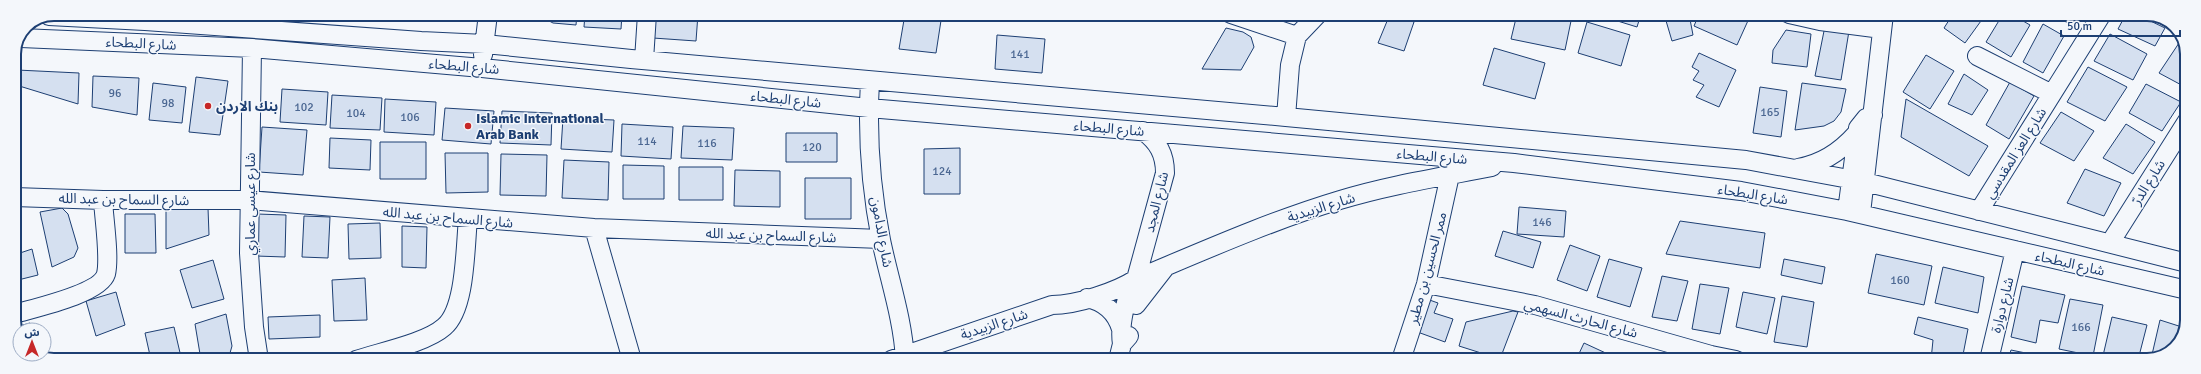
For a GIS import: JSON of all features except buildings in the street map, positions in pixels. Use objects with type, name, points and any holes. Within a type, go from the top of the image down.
[{"type":"street","name":"شارع البطحاء","points":[[144,21],[421,42],[485,44],[870,82],[1286,117],[1738,160],[1858,181],[2180,261]]},
{"type":"street","points":[[482,68],[487,21]]},
{"type":"street","points":[[644,60],[647,21]]},
{"type":"street","points":[[1252,21],[1297,36]]},
{"type":"street","points":[[1286,117],[1290,65],[1297,36],[1311,21]]},
{"type":"street","points":[[1823,21],[1843,25],[1883,21],[1873,115],[1858,181],[1854,212]]},
{"type":"street","name":"شارع العز المقدسي","points":[[1979,211],[2098,21]]},
{"type":"street","name":"شارع البطحاء","points":[[26,38],[252,48],[482,68],[869,108],[1514,163],[1741,191],[1854,212],[2180,288]]},
{"type":"street","name":"شارع عيسى عماري","points":[[252,48],[249,253],[252,305],[259,353]]},
{"type":"street","name":"شارع العز المقدسي","points":[[1977,56],[2052,94]]},
{"type":"street","name":"شارع الدامون","points":[[870,82],[869,108],[873,177],[881,240],[899,353]]},
{"type":"street","points":[[1794,169],[1806,167],[1829,158],[1839,151],[1856,134],[1861,122],[1873,115]]},
{"type":"street","name":"شارع المجد","points":[[1120,344],[1131,287],[1136,279],[1165,173],[1165,163],[1158,144],[1143,131]]},
{"type":"street","name":"شارع الدرّ","points":[[2110,243],[2180,132]]},
{"type":"street","points":[[1856,134],[1858,181]]},
{"type":"street","name":"شارع الزبيدية","points":[[1052,305],[1066,304],[1122,287],[1136,279],[1275,221],[1334,202],[1415,182],[1514,163]]},
{"type":"street","name":"ممر الحسين بن مطير","points":[[1403,353],[1426,284],[1450,175]]},
{"type":"street","name":"شارع السماح بن عبد الله","points":[[21,197],[103,200],[249,200],[468,219],[594,228],[881,240]]},
{"type":"street","points":[[21,312],[88,291],[103,281],[107,267],[103,200]]},
{"type":"street","points":[[378,353],[418,340],[445,327],[456,310],[460,293],[468,219]]},
{"type":"street","points":[[594,228],[630,353]]},
{"type":"street","name":"شارع دوارة","points":[[1991,353],[2015,250]]},
{"type":"street","points":[[1136,304],[1150,284],[1167,266]]},
{"type":"street","name":"شارع الزبيدية","points":[[914,353],[1052,305],[1070,293],[1124,276],[1136,279]]},
{"type":"street","name":"شارع المجد","points":[[1120,344],[1131,332],[1139,284],[1136,279]]},
{"type":"street","name":"شارع الحارث السهمي","points":[[1426,284],[1535,304],[1698,353]]},
{"type":"street","points":[[1088,298],[1097,300],[1113,312],[1120,344]]},
{"type":"place","name":"بنك الاردن","points":[[208,106]]},
{"type":"place","name":"Islamic International Arab Bank","points":[[468,126]]}]
